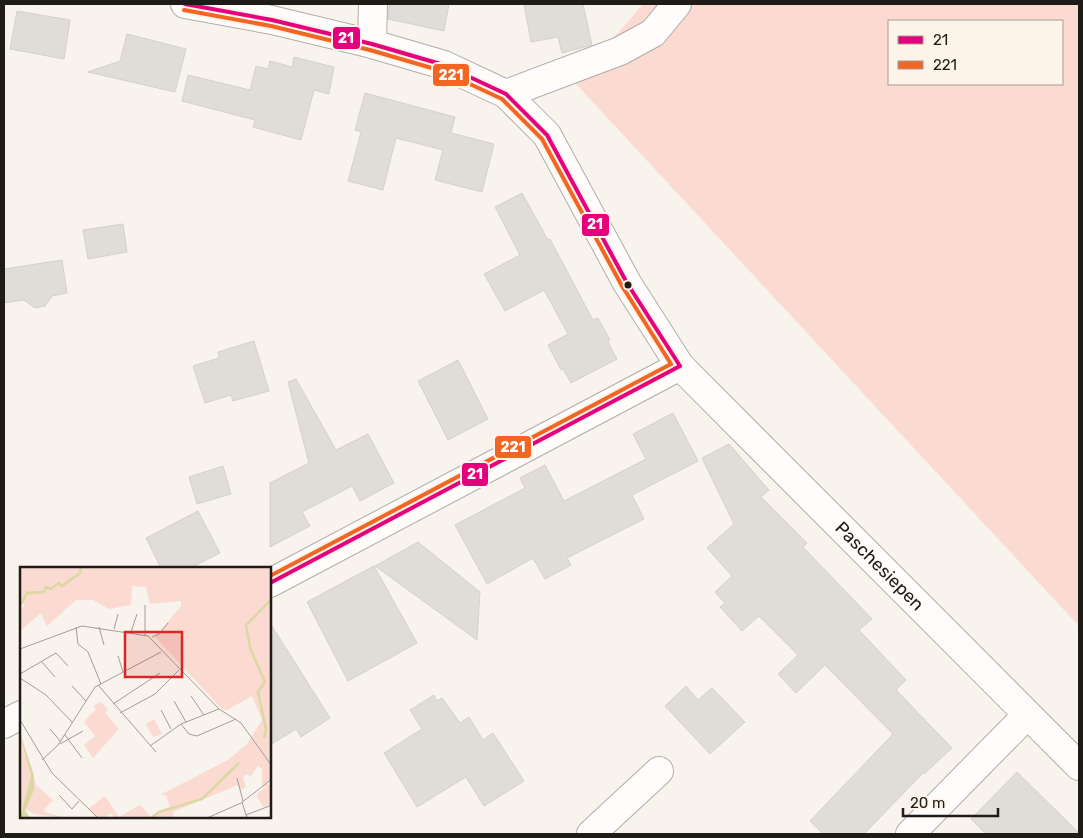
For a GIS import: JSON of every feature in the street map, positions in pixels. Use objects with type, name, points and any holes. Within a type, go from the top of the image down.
[{"type":"street","points":[[185,4],[272,20],[372,44],[444,66],[506,94],[620,51],[653,33],[677,4]]},
{"type":"street","points":[[372,44],[373,4]]},
{"type":"street","name":"Paschesiepen","points":[[506,94],[547,136],[627,283],[680,366],[1079,766]]},
{"type":"street","points":[[271,582],[680,366]]},
{"type":"street","points":[[910,834],[1027,715]]},
{"type":"street","points":[[4,724],[20,716]]},
{"type":"street","points":[[591,834],[659,771]]},
{"type":"shaded area","points":[[643,4],[1079,4],[1079,626],[575,83]]},
{"type":"building","points":[[389,4],[449,4],[444,31],[388,19]]},
{"type":"building","points":[[524,4],[583,4],[592,45],[562,53],[558,37],[531,42]]},
{"type":"building","points":[[17,11],[70,20],[64,59],[10,49]]},
{"type":"building","points":[[127,34],[186,49],[175,92],[88,72],[120,61]]},
{"type":"building","points":[[294,57],[334,67],[329,94],[314,90],[301,140],[253,127],[255,120],[182,101],[188,75],[250,90],[256,66],[268,69],[270,61],[292,67]]},
{"type":"building","points":[[365,93],[455,117],[451,133],[494,144],[482,192],[435,180],[443,150],[396,138],[383,190],[348,181],[361,132],[355,130]]},
{"type":"building","points":[[522,193],[548,240],[550,239],[593,320],[598,318],[610,340],[608,342],[617,359],[571,383],[563,369],[561,370],[548,345],[568,334],[544,290],[505,311],[484,274],[520,255],[495,207]]},
{"type":"building","points":[[123,224],[127,252],[88,259],[83,230]]},
{"type":"building","points":[[62,260],[67,293],[52,296],[45,306],[35,308],[24,300],[4,303],[4,269]]},
{"type":"building","points":[[254,341],[269,391],[233,401],[231,395],[205,403],[193,366],[219,358],[218,352]]},
{"type":"building","points":[[458,360],[488,419],[448,440],[418,381]]},
{"type":"building","points":[[296,379],[336,450],[368,434],[394,483],[360,501],[352,486],[302,512],[310,526],[270,547],[270,483],[309,463],[288,382]]},
{"type":"building","points":[[673,413],[698,461],[632,495],[644,519],[567,558],[571,565],[545,579],[533,558],[487,584],[455,525],[525,488],[520,478],[545,465],[564,501],[646,459],[633,434]]},
{"type":"building","points":[[729,444],[769,490],[761,497],[807,543],[803,547],[872,619],[859,630],[906,680],[896,690],[952,748],[923,773],[864,834],[823,834],[810,821],[893,734],[825,665],[796,693],[778,674],[798,655],[759,616],[742,631],[720,607],[725,603],[715,592],[732,576],[707,548],[734,524],[702,458]]},
{"type":"building","points":[[223,466],[231,494],[197,504],[189,477]]},
{"type":"building","points":[[198,511],[220,553],[192,567],[160,567],[146,538]]},
{"type":"building","points":[[418,542],[480,592],[477,640],[375,566]]},
{"type":"building","points":[[374,566],[417,643],[348,681],[307,602]]},
{"type":"building","points":[[271,625],[330,718],[301,737],[296,729],[271,744]]},
{"type":"building","points":[[686,686],[698,700],[712,688],[745,722],[710,754],[665,706]]},
{"type":"building","points":[[434,695],[437,701],[442,698],[460,723],[469,717],[483,740],[493,733],[524,781],[484,806],[466,777],[417,807],[384,753],[422,729],[410,710]]},
{"type":"building","points":[[1017,772],[1079,834],[986,834],[971,819]]},
{"type":"transit line","name":"21","points":[[185,4],[272,20],[372,44],[444,65],[506,94],[547,135],[627,283],[680,366]]},
{"type":"transit line","name":"221","points":[[184,10],[271,26],[370,50],[442,71],[502,99],[542,139],[622,286],[671,364],[271,575]]},
{"type":"transit line","name":"21","points":[[271,582],[680,366]]}]
